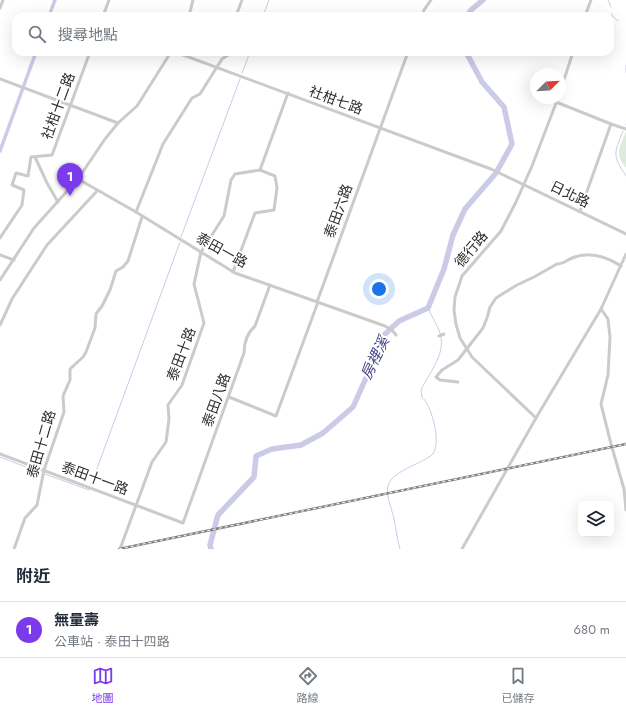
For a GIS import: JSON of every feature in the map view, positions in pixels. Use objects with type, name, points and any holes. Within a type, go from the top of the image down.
[{"type":"street","points":[[0,8],[3,0]]},
{"type":"street","points":[[105,12],[109,0]]},
{"type":"street","points":[[190,12],[193,0]]},
{"type":"street","points":[[238,12],[242,0]]},
{"type":"street","points":[[423,12],[431,0]]},
{"type":"street","points":[[586,12],[591,0]]},
{"type":"street","name":"社柑十二路","points":[[0,238],[22,205],[24,190],[12,185],[16,173],[28,176],[31,157],[52,155],[89,56]]},
{"type":"street","points":[[0,280],[34,228],[78,179],[105,139],[118,123],[137,106],[168,56]]},
{"type":"street","name":"社柑七路","points":[[186,56],[490,168],[504,175]]},
{"type":"street","points":[[136,212],[163,144],[192,98],[200,94],[222,60],[228,56]]},
{"type":"street","name":"泰田六路","points":[[229,397],[276,416],[407,56]]},
{"type":"street","points":[[566,74],[572,56]]},
{"type":"street","points":[[0,79],[118,123]]},
{"type":"street","points":[[233,272],[256,214],[274,210],[277,188],[275,176],[260,170],[288,94]]},
{"type":"street","name":"德行路","points":[[536,418],[472,357],[460,338],[454,310],[455,297],[462,276],[501,231],[524,184],[555,104]]},
{"type":"street","points":[[561,104],[611,124],[626,128]]},
{"type":"street","points":[[580,211],[611,124]]},
{"type":"street","points":[[35,157],[58,202]]},
{"type":"street","name":"泰田十路","points":[[120,549],[152,462],[162,450],[166,442],[170,419],[168,405],[182,385],[204,323],[194,284],[201,252],[224,216],[231,180],[235,174],[260,170]]},
{"type":"street","name":"日北路","points":[[504,175],[626,234]]},
{"type":"street","name":"泰田一路","points":[[78,179],[136,212],[233,272],[387,327],[396,335]]},
{"type":"street","points":[[0,325],[12,299],[48,245],[97,191]]},
{"type":"street","name":"泰田十二路","points":[[14,549],[25,518],[37,505],[44,470],[64,412],[63,396],[70,380],[70,369],[83,357],[86,352],[95,328],[96,314],[110,290],[116,271],[123,267],[128,261],[142,217]]},
{"type":"street","points":[[458,382],[440,380],[436,377],[442,370],[458,360],[485,323],[490,307],[496,298],[517,285],[557,264],[561,264],[574,257],[590,254],[611,259],[621,266]]},
{"type":"street","points":[[462,549],[536,418],[601,309],[626,254]]},
{"type":"street","points":[[0,255],[14,260]]},
{"type":"street","name":"泰田八路","points":[[183,523],[229,397],[244,353],[244,345],[250,330],[255,326],[270,285]]},
{"type":"street","points":[[601,309],[608,319],[610,328],[608,375],[601,404],[624,489],[626,510]]},
{"type":"street","points":[[439,336],[444,334]]},
{"type":"street","name":"泰田十一路","points":[[0,454],[183,523]]},
{"type":"green space","points":[[626,131],[626,168],[620,158],[619,150]]},
{"type":"waterway","points":[[50,12],[55,0]]},
{"type":"waterway","points":[[264,12],[269,0]]},
{"type":"waterway","name":"房裡溪","points":[[470,12],[483,0]]},
{"type":"waterway","points":[[608,0],[611,7]]},
{"type":"waterway","points":[[614,18],[618,21]]},
{"type":"waterway","points":[[0,151],[35,56]]},
{"type":"waterway","points":[[242,73],[248,56]]},
{"type":"waterway","name":"房裡溪","points":[[211,549],[210,545],[218,515],[254,477],[256,456],[272,449],[301,445],[323,433],[353,407],[383,336],[399,321],[428,308],[444,269],[453,235],[465,209],[496,173],[512,144],[504,107],[482,82],[468,56]]},
{"type":"waterway","points":[[626,65],[626,72]]},
{"type":"waterway","points":[[181,237],[240,79]]},
{"type":"waterway","points":[[623,131],[616,154],[618,163],[626,176]]},
{"type":"waterway","points":[[91,485],[180,242]]},
{"type":"waterway","points":[[400,549],[387,491],[389,483],[399,473],[432,455],[435,450],[436,443],[436,434],[432,416],[426,402],[422,397],[421,390],[437,361],[441,346],[439,330],[428,308]]},
{"type":"waterway","points":[[0,457],[26,467]]},
{"type":"waterway","points":[[31,469],[41,472]]},
{"type":"waterway","points":[[45,474],[89,490]]},
{"type":"railway","points":[[119,549],[626,444]]},
{"type":"place","name":"無量壽","points":[[70,196]]}]
